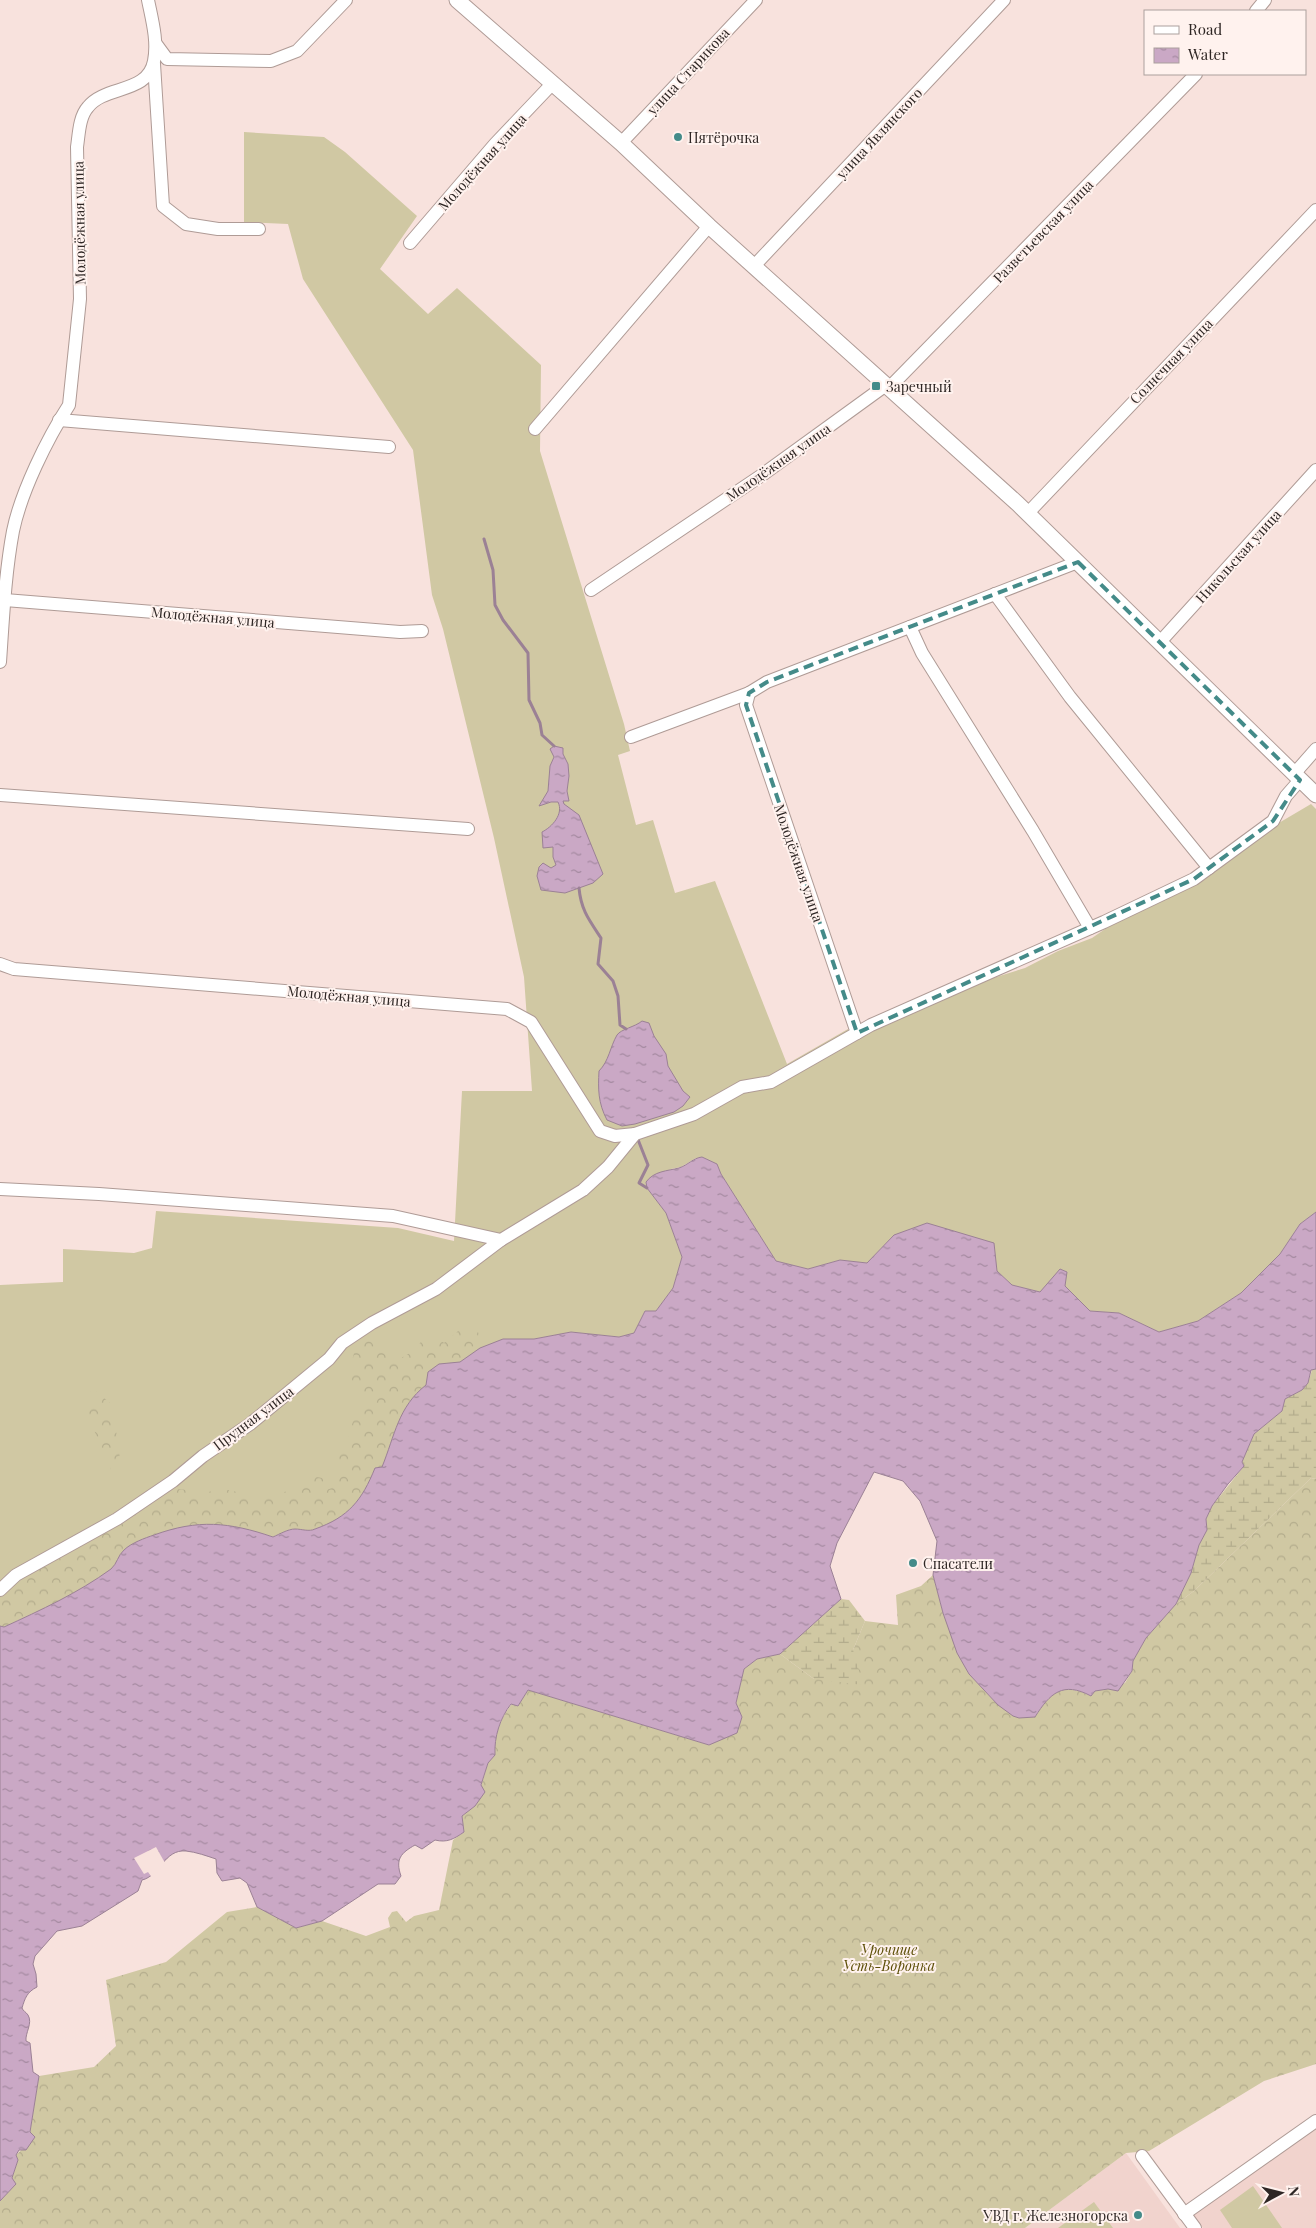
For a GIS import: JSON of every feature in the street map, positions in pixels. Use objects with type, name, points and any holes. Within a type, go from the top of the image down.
[{"type":"street","points":[[148,0],[156,44],[154,63],[163,206],[186,224],[218,229],[259,229]]},
{"type":"street","points":[[156,44],[167,58],[271,61],[297,51],[346,0]]},
{"type":"street","points":[[457,0],[621,143],[709,226],[1028,513],[1316,794]]},
{"type":"street","name":"улица Старикова","points":[[621,143],[756,0]]},
{"type":"street","name":"улица Являнского","points":[[754,266],[1004,0]]},
{"type":"street","name":"Молодёжная улица","points":[[0,662],[13,531],[23,495],[59,420],[69,405],[80,299],[77,147],[80,125],[87,108],[97,97],[132,86],[146,77],[154,63]]},
{"type":"street","name":"Разветьевская улица","points":[[865,402],[888,386],[1195,75]]},
{"type":"street","name":"Молодёжная улица","points":[[410,243],[496,144],[552,84]]},
{"type":"street","name":"Солнечная улица","points":[[1028,513],[1316,210]]},
{"type":"street","points":[[535,430],[709,226]]},
{"type":"street","name":"Молодёжная улица","points":[[591,590],[762,475],[865,402]]},
{"type":"street","points":[[59,420],[389,447]]},
{"type":"street","name":"Никольская улица","points":[[1160,642],[1316,470]]},
{"type":"street","points":[[631,737],[749,693],[767,682],[1078,562]]},
{"type":"street","points":[[995,594],[1070,697],[1209,868]]},
{"type":"street","name":"Молодёжная улица","points":[[5,600],[400,632],[422,631]]},
{"type":"street","points":[[910,627],[922,653],[1033,831],[1090,928]]},
{"type":"street","name":"Молодёжная улица","points":[[749,693],[746,706],[857,1033]]},
{"type":"street","name":"Молодёжная улица","points":[[0,964],[14,969],[507,1009],[531,1022],[600,1131],[615,1136],[635,1134],[694,1114],[742,1087],[770,1082],[857,1033],[1194,879],[1273,821],[1297,777],[1316,749]]},
{"type":"street","points":[[0,795],[468,829]]},
{"type":"street","points":[[0,1189],[99,1194],[393,1216],[501,1240],[583,1190],[608,1167],[635,1134]]},
{"type":"street","name":"Прудная улица","points":[[0,1590],[16,1575],[116,1519],[172,1480],[202,1456],[250,1424],[329,1359],[342,1343],[372,1323],[436,1289],[501,1240]]},
{"type":"street","points":[[1184,2214],[1316,2121]]},
{"type":"street","points":[[1142,2156],[1195,2228]]},
{"type":"highlighted area","points":[[1078,562],[1300,780],[1273,821],[1194,879],[857,1033],[746,705],[749,693],[767,682]]},
{"type":"shaded area","points":[[1316,2126],[1316,2228],[1203,2228],[1192,2213]]},
{"type":"shaded area","points":[[1126,2153],[1180,2228],[1025,2228]]},
{"type":"green space","points":[[244,132],[324,137],[345,152],[417,216],[380,269],[428,314],[457,288],[541,365],[540,451],[624,724],[630,751],[618,755],[636,825],[653,820],[675,893],[715,881],[787,1064],[848,1029],[854,1040],[877,1027],[993,978],[1025,968],[1058,951],[1092,938],[1108,927],[1179,893],[1272,827],[1311,804],[1316,809],[1316,1212],[1300,1224],[1280,1254],[1241,1293],[1198,1321],[1159,1332],[1119,1313],[1090,1311],[1065,1286],[1040,1292],[1012,1285],[997,1271],[894,1235],[867,1263],[840,1260],[808,1269],[776,1261],[721,1174],[717,1164],[696,1158],[681,1167],[671,1169],[647,1188],[666,1213],[682,1257],[673,1288],[656,1311],[645,1311],[634,1333],[619,1337],[571,1332],[534,1339],[503,1339],[365,1492],[0,1626],[0,1285],[63,1282],[63,1249],[134,1253],[152,1248],[156,1211],[398,1228],[454,1241],[462,1091],[532,1091],[524,977],[494,838],[443,629],[432,595],[413,450],[303,279],[288,224],[244,222]]},
{"type":"green space","points":[[467,1326],[474,1328],[478,1332],[477,1345],[480,1348],[460,1362],[439,1364],[426,1385],[406,1405],[382,1467],[375,1468],[359,1498],[353,1506],[337,1519],[313,1530],[292,1529],[273,1537],[240,1528],[206,1525],[189,1526],[156,1534],[126,1549],[120,1554],[111,1569],[86,1586],[32,1614],[4,1627],[0,1626],[0,1594],[8,1582],[133,1513],[140,1513],[156,1506],[158,1496],[165,1492],[182,1489],[207,1494],[215,1487],[264,1498],[276,1496],[316,1477],[323,1478],[323,1491],[332,1488],[338,1472],[337,1459],[345,1447],[354,1418],[377,1402],[359,1391],[354,1386],[352,1380],[351,1366],[359,1340],[379,1340],[393,1355],[401,1358],[410,1353],[427,1336],[439,1339],[444,1343]]},
{"type":"green space","points":[[1316,1369],[1316,1479],[1311,1478],[1194,1591],[1176,1604],[1191,1573],[1199,1545],[1207,1530],[1206,1519],[1212,1506],[1244,1466],[1242,1462],[1254,1434],[1282,1411],[1285,1399],[1302,1390],[1308,1383],[1312,1370]]},
{"type":"green space","points":[[95,1390],[111,1404],[119,1445],[120,1461],[119,1470],[112,1473],[89,1414],[87,1404],[88,1393]]},
{"type":"green space","name":"Урочище Усть-Воронка","points":[[1311,1478],[1316,1479],[1316,2064],[1264,2081],[1149,2151],[1126,2153],[1025,2228],[0,2228],[0,2201],[16,2184],[12,2178],[18,2160],[16,2155],[35,2137],[30,2132],[39,2076],[94,2067],[116,2046],[106,1980],[166,1962],[227,1912],[257,1907],[296,1928],[322,1921],[366,1936],[390,1927],[388,1918],[392,1912],[397,1911],[406,1922],[414,1916],[439,1910],[453,1840],[464,1832],[462,1816],[475,1806],[488,1763],[495,1755],[497,1734],[504,1715],[512,1704],[518,1706],[528,1690],[709,1745],[742,1717],[736,1703],[744,1669],[757,1659],[780,1654],[814,1679],[853,1650],[865,1621],[898,1625],[896,1595],[921,1586],[933,1575],[943,1613],[969,1674],[998,1705],[1035,1717],[1046,1701],[1058,1692],[1072,1690],[1091,1696],[1095,1691],[1125,1683],[1132,1671],[1133,1661],[1146,1638],[1176,1604],[1194,1591]]},
{"type":"green space","points":[[841,1599],[849,1600],[865,1621],[853,1650],[863,1685],[814,1679],[780,1654]]},
{"type":"green space","points":[[1253,2186],[1282,2228],[1232,2228],[1220,2210]]},
{"type":"green space","points":[[1094,2202],[1113,2228],[1058,2228]]},
{"type":"water","points":[[554,746],[563,748],[563,754],[568,764],[567,791],[569,801],[563,801],[564,804],[579,815],[603,874],[593,883],[565,893],[541,890],[537,876],[539,867],[543,863],[551,868],[556,865],[553,857],[553,847],[543,848],[542,832],[556,820],[559,811],[558,802],[539,806],[548,791],[550,766],[554,757],[550,749]]},
{"type":"water","points":[[642,1021],[649,1023],[654,1036],[666,1054],[668,1066],[683,1091],[690,1097],[683,1106],[674,1112],[622,1126],[607,1120],[604,1114],[599,1096],[599,1071],[605,1063],[617,1035]]},
{"type":"water","points":[[702,1157],[717,1164],[721,1174],[776,1261],[808,1269],[840,1260],[867,1263],[894,1235],[927,1223],[994,1243],[997,1271],[1012,1285],[1040,1292],[1060,1269],[1067,1272],[1065,1286],[1090,1311],[1119,1313],[1159,1332],[1198,1321],[1241,1293],[1280,1254],[1300,1224],[1316,1212],[1316,1369],[1311,1370],[1308,1383],[1302,1390],[1285,1399],[1282,1411],[1254,1434],[1242,1462],[1244,1466],[1212,1506],[1206,1519],[1207,1530],[1199,1545],[1191,1573],[1176,1604],[1146,1638],[1133,1661],[1132,1671],[1118,1691],[1108,1689],[1095,1691],[1091,1696],[1073,1690],[1058,1692],[1046,1701],[1035,1717],[1019,1718],[998,1705],[969,1674],[957,1653],[943,1613],[933,1575],[937,1541],[920,1501],[903,1481],[874,1472],[837,1543],[830,1566],[841,1599],[780,1654],[757,1659],[744,1669],[736,1703],[742,1717],[737,1733],[709,1745],[528,1690],[518,1706],[511,1704],[501,1722],[497,1735],[495,1755],[488,1763],[481,1785],[485,1792],[475,1806],[462,1816],[464,1832],[450,1840],[435,1840],[422,1849],[415,1845],[401,1857],[399,1870],[401,1876],[395,1884],[378,1884],[322,1921],[296,1928],[257,1907],[247,1883],[240,1878],[222,1881],[217,1873],[216,1859],[186,1851],[172,1854],[153,1874],[142,1880],[138,1891],[82,1926],[57,1931],[35,1956],[33,1964],[37,1987],[27,1996],[22,2008],[29,2018],[26,2041],[30,2043],[33,2072],[39,2076],[30,2132],[35,2137],[26,2150],[19,2150],[16,2155],[18,2160],[12,2178],[16,2184],[0,2201],[0,1626],[4,1627],[72,1593],[111,1569],[122,1552],[130,1545],[170,1530],[185,1526],[214,1524],[242,1528],[273,1537],[292,1529],[313,1530],[337,1519],[353,1506],[359,1498],[375,1468],[382,1467],[403,1412],[426,1385],[428,1372],[439,1364],[460,1362],[480,1348],[503,1339],[534,1339],[571,1332],[619,1337],[634,1333],[645,1311],[656,1311],[673,1288],[682,1257],[666,1213],[647,1188],[646,1182],[657,1174],[679,1168]]},
{"type":"pier","points":[[156,1847],[165,1863],[153,1879],[148,1872],[144,1874],[134,1858]]},
{"type":"waterway","points":[[484,539],[493,570],[495,605],[503,620],[528,653],[529,700],[540,723],[542,735],[554,746]]},
{"type":"waterway","points":[[579,888],[584,909],[601,938],[598,964],[613,981],[618,996],[620,1025],[626,1029]]},
{"type":"waterway","points":[[637,1137],[648,1165],[639,1183],[647,1188]]},
{"type":"place","name":"Пятёрочка","points":[[678,137]]},
{"type":"place","name":"Заречный","points":[[876,386]]},
{"type":"place","name":"Спасатели","points":[[913,1563]]},
{"type":"place","name":"УВД г. Железногорска","points":[[1138,2215]]}]
